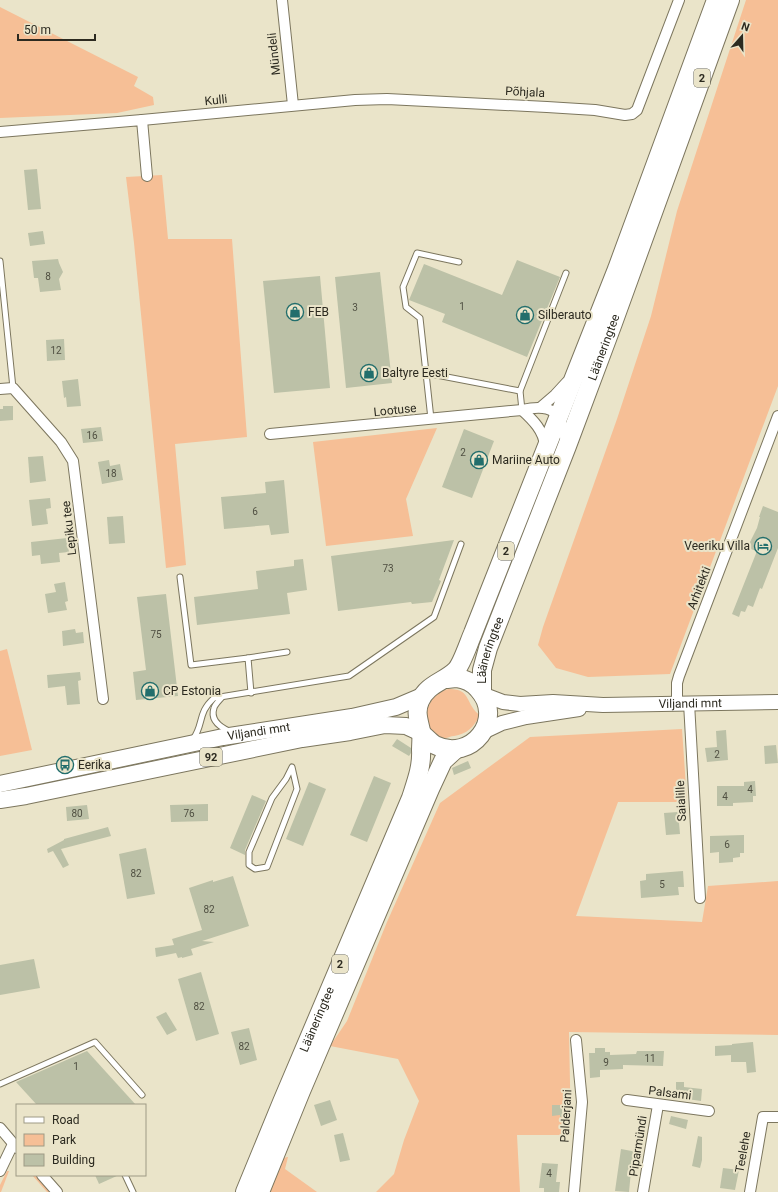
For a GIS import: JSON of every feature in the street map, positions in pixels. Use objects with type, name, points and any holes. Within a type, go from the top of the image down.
[{"type":"highway","name":"Lääneringtee","points":[[245,1192],[411,798],[419,772],[422,752],[421,733],[417,710],[422,696],[427,689],[435,683],[445,679],[458,669],[623,254],[716,0]]},
{"type":"highway","name":"Lääneringtee","points":[[482,694],[482,670],[488,648],[613,324],[730,0]]},
{"type":"highway","name":"Lääneringtee","points":[[260,1192],[301,1091],[443,761],[455,750],[470,745],[476,740],[483,732],[487,723],[487,704],[482,694],[475,686],[467,681],[457,678],[445,679]]},
{"type":"highway","points":[[421,733],[434,744],[443,748],[455,750]]},
{"type":"main road","name":"Viljandi mnt","points":[[0,784],[189,744],[352,717],[396,707],[422,696]]},
{"type":"main road","name":"Viljandi mnt","points":[[0,800],[26,796],[302,739],[385,725],[406,726],[421,733]]},
{"type":"street","name":"Mündeli","points":[[282,0],[293,105]]},
{"type":"street","name":"Põhjala","points":[[293,105],[387,99],[547,106],[595,110],[625,115],[632,114],[637,110],[640,103],[679,0]]},
{"type":"street","name":"Kulli","points":[[0,132],[293,105]]},
{"type":"street","points":[[142,120],[147,176]]},
{"type":"street","name":"Lootuse","points":[[270,434],[540,407],[555,395],[578,368]]},
{"type":"street","points":[[0,389],[12,388]]},
{"type":"street","name":"Lepiku tee","points":[[12,388],[61,442],[73,461],[104,699]]},
{"type":"street","points":[[540,407],[550,410],[559,417],[564,429],[567,446]]},
{"type":"street","points":[[522,410],[534,421],[542,432],[545,442],[545,453]]},
{"type":"street","name":"Arhitekti","points":[[683,704],[677,683],[679,676],[778,416]]},
{"type":"street","name":"Viljandi mnt","points":[[482,694],[503,702],[520,704],[553,702],[603,706],[778,702]]},
{"type":"street","name":"Saialille","points":[[683,704],[700,898]]},
{"type":"street","name":"Viljandi mnt","points":[[483,732],[502,723],[526,717],[603,706]]},
{"type":"street","name":"Palderjani","points":[[574,1192],[582,1102],[576,1040]]},
{"type":"street","name":"Palsami","points":[[627,1100],[709,1111]]},
{"type":"street","name":"Piparmündi","points":[[643,1192],[658,1105]]},
{"type":"street","name":"Teelehe","points":[[750,1192],[762,1117],[778,1117]]},
{"type":"street","points":[[0,1128],[15,1146],[0,1171]]},
{"type":"street","points":[[43,1176],[57,1192]]},
{"type":"lane","points":[[431,419],[420,318],[406,307],[404,287],[417,253],[459,262]]},
{"type":"lane","points":[[0,262],[12,388]]},
{"type":"lane","points":[[522,410],[520,391],[566,272]]},
{"type":"lane","points":[[426,374],[520,391]]},
{"type":"lane","points":[[189,744],[195,736],[206,704],[214,698],[349,676],[434,617],[461,544]]},
{"type":"lane","points":[[180,577],[191,665],[287,652]]},
{"type":"lane","points":[[248,658],[251,692]]},
{"type":"lane","points":[[222,697],[214,708],[214,717],[218,726],[237,735]]},
{"type":"lane","points":[[292,767],[297,789],[267,867],[255,869],[249,865],[249,852],[272,798],[286,779],[292,767]]},
{"type":"lane","points":[[0,1084],[95,1042],[142,1095]]},
{"type":"lane","points":[[125,1176],[133,1192]]},
{"type":"green space","points":[[746,0],[778,0],[778,386],[670,674],[588,677],[556,668],[538,645],[543,627],[617,419],[651,316],[677,211]]},
{"type":"green space","points":[[0,7],[138,77],[134,86],[153,97],[154,105],[117,113],[0,118]]},
{"type":"green space","points":[[162,175],[168,239],[232,239],[247,437],[175,444],[186,565],[166,568],[134,243],[126,177]]},
{"type":"green space","points":[[437,428],[406,499],[413,536],[326,546],[313,442]]},
{"type":"green space","points":[[7,649],[32,750],[0,756],[0,651]]},
{"type":"green space","points":[[448,689],[456,689],[465,694],[472,707],[480,715],[473,726],[463,734],[445,738],[437,735],[431,730],[427,723],[426,715],[432,700],[439,693]]},
{"type":"green space","points":[[682,729],[687,802],[618,802],[576,916],[702,922],[708,886],[778,881],[778,1035],[569,1032],[571,1135],[517,1135],[520,1192],[376,1192],[394,1174],[404,1140],[419,1101],[398,1059],[330,1046],[347,1021],[387,922],[440,803],[530,737]]},
{"type":"green space","points":[[288,1157],[285,1169],[317,1192],[270,1192],[284,1158]]},
{"type":"green space","points":[[7,1171],[9,1171],[0,1192],[0,1185]]},
{"type":"green space","points":[[33,1176],[37,1176],[51,1192],[47,1192]]},
{"type":"building","points":[[37,169],[41,209],[28,210],[24,170]]},
{"type":"building","points":[[43,231],[45,244],[30,246],[28,233]]},
{"type":"building","points":[[58,259],[63,272],[59,279],[61,290],[40,292],[38,278],[34,278],[32,261]]},
{"type":"building","points":[[517,260],[560,277],[527,357],[442,322],[445,314],[409,300],[424,264],[502,295]]},
{"type":"building","points":[[380,272],[392,383],[346,388],[335,277]]},
{"type":"building","name":"FEB","points":[[320,276],[330,388],[274,393],[263,281]]},
{"type":"building","points":[[64,339],[65,360],[47,361],[46,340]]},
{"type":"building","points":[[78,379],[81,406],[67,407],[66,397],[64,398],[62,381]]},
{"type":"building","points":[[3,406],[13,406],[13,420],[0,421],[0,409],[3,409]]},
{"type":"building","points":[[101,427],[103,441],[83,443],[81,429]]},
{"type":"building","points":[[464,429],[494,441],[472,498],[442,487]]},
{"type":"building","points":[[43,456],[46,481],[30,483],[28,457]]},
{"type":"building","points":[[109,460],[110,466],[120,464],[123,480],[102,484],[98,462]]},
{"type":"building","points":[[284,480],[289,533],[271,535],[269,525],[224,529],[221,497],[266,493],[265,482]]},
{"type":"building","points":[[50,498],[51,508],[46,509],[48,524],[32,526],[29,500]]},
{"type":"building","points":[[763,506],[778,512],[778,548],[762,589],[760,588],[753,607],[748,605],[745,612],[741,611],[739,617],[732,614],[757,551],[747,548],[757,528]]},
{"type":"building","points":[[123,516],[125,543],[109,544],[107,517]]},
{"type":"building","points":[[67,538],[69,552],[59,553],[60,562],[41,564],[40,555],[32,556],[31,542]]},
{"type":"building","points":[[454,540],[439,580],[441,581],[432,602],[412,604],[411,602],[338,611],[331,556]]},
{"type":"building","points":[[303,559],[307,590],[287,593],[290,614],[197,625],[194,597],[258,589],[256,571],[294,566],[294,560]]},
{"type":"building","points":[[65,582],[68,601],[65,602],[67,610],[48,613],[45,594],[56,592],[54,584]]},
{"type":"building","points":[[166,594],[178,696],[136,700],[133,672],[146,670],[137,597]]},
{"type":"building","points":[[75,629],[76,633],[83,632],[84,643],[63,646],[62,631]]},
{"type":"building","points":[[80,672],[81,680],[78,681],[80,704],[67,705],[65,686],[48,688],[47,675]]},
{"type":"building","points":[[726,730],[728,760],[707,762],[705,748],[717,747],[716,731]]},
{"type":"building","points":[[397,739],[411,748],[411,753],[409,756],[392,746]]},
{"type":"building","points":[[776,745],[778,763],[765,764],[764,746]]},
{"type":"building","points":[[468,761],[471,768],[454,775],[452,768]]},
{"type":"building","points":[[374,776],[391,783],[367,842],[350,835]]},
{"type":"building","points":[[755,781],[756,796],[753,796],[753,802],[733,803],[733,806],[717,806],[717,786],[744,786],[744,782]]},
{"type":"building","points":[[309,782],[326,789],[303,846],[286,839]]},
{"type":"building","points":[[252,795],[266,801],[245,850],[245,855],[230,848]]},
{"type":"building","points":[[208,804],[208,821],[171,822],[170,805]]},
{"type":"building","points":[[87,805],[89,819],[67,821],[66,807]]},
{"type":"building","points":[[678,812],[680,834],[666,835],[664,813]]},
{"type":"building","points":[[108,827],[111,836],[61,849],[69,865],[63,868],[53,851],[48,853],[47,849],[64,839]]},
{"type":"building","points":[[744,835],[744,853],[740,853],[740,857],[733,858],[733,862],[719,863],[719,852],[710,853],[710,836]]},
{"type":"building","points":[[146,848],[155,894],[127,899],[119,854]]},
{"type":"building","points":[[683,871],[684,887],[678,887],[679,895],[641,898],[640,881],[646,880],[646,874]]},
{"type":"building","points":[[233,876],[249,926],[202,941],[214,942],[191,949],[193,955],[178,958],[176,953],[156,957],[155,948],[174,945],[172,939],[202,930],[189,888],[213,880],[213,882]]},
{"type":"building","points":[[34,959],[40,988],[0,995],[0,965]]},
{"type":"building","points":[[201,972],[219,1034],[196,1041],[178,979]]},
{"type":"building","points":[[166,1012],[177,1030],[167,1035],[156,1017]]},
{"type":"building","points":[[249,1028],[257,1060],[240,1065],[231,1032]]},
{"type":"building","points":[[753,1042],[756,1072],[747,1073],[746,1062],[731,1062],[731,1055],[715,1056],[715,1046]]},
{"type":"building","points":[[595,1048],[605,1048],[605,1052],[610,1052],[610,1055],[636,1054],[637,1051],[664,1051],[663,1066],[623,1065],[623,1069],[600,1070],[600,1077],[590,1078],[589,1053],[595,1053]]},
{"type":"building","points":[[87,1051],[135,1104],[36,1104],[16,1082]]},
{"type":"building","points":[[676,1082],[684,1082],[684,1087],[702,1089],[701,1101],[687,1099],[687,1096],[676,1096]]},
{"type":"building","points":[[330,1100],[337,1120],[321,1126],[314,1105]]},
{"type":"building","points":[[552,1105],[562,1105],[561,1109],[568,1109],[569,1117],[560,1117],[560,1115],[552,1116]]},
{"type":"building","points":[[671,1116],[688,1120],[686,1129],[669,1124]]},
{"type":"building","points":[[343,1133],[350,1160],[340,1162],[334,1135]]},
{"type":"building","points":[[698,1136],[702,1137],[702,1160],[700,1168],[692,1166]]},
{"type":"building","points":[[621,1149],[637,1152],[633,1171],[631,1171],[629,1192],[615,1191]]},
{"type":"building","points":[[542,1163],[558,1164],[556,1182],[560,1182],[559,1192],[544,1192],[544,1188],[539,1188]]},
{"type":"building","points":[[723,1168],[739,1170],[735,1190],[720,1188]]},
{"type":"building","points":[[95,1176],[117,1176],[99,1184]]},
{"type":"place","name":"FEB","points":[[295,312]]},
{"type":"place","name":"Silberauto","points":[[525,315]]},
{"type":"place","name":"Baltyre Eesti","points":[[369,373]]},
{"type":"place","name":"Mariine Auto","points":[[479,460]]},
{"type":"place","name":"Veeriku Villa","points":[[763,546]]},
{"type":"place","name":"CP Estonia","points":[[150,691]]},
{"type":"place","name":"Eerika","points":[[65,765]]}]
